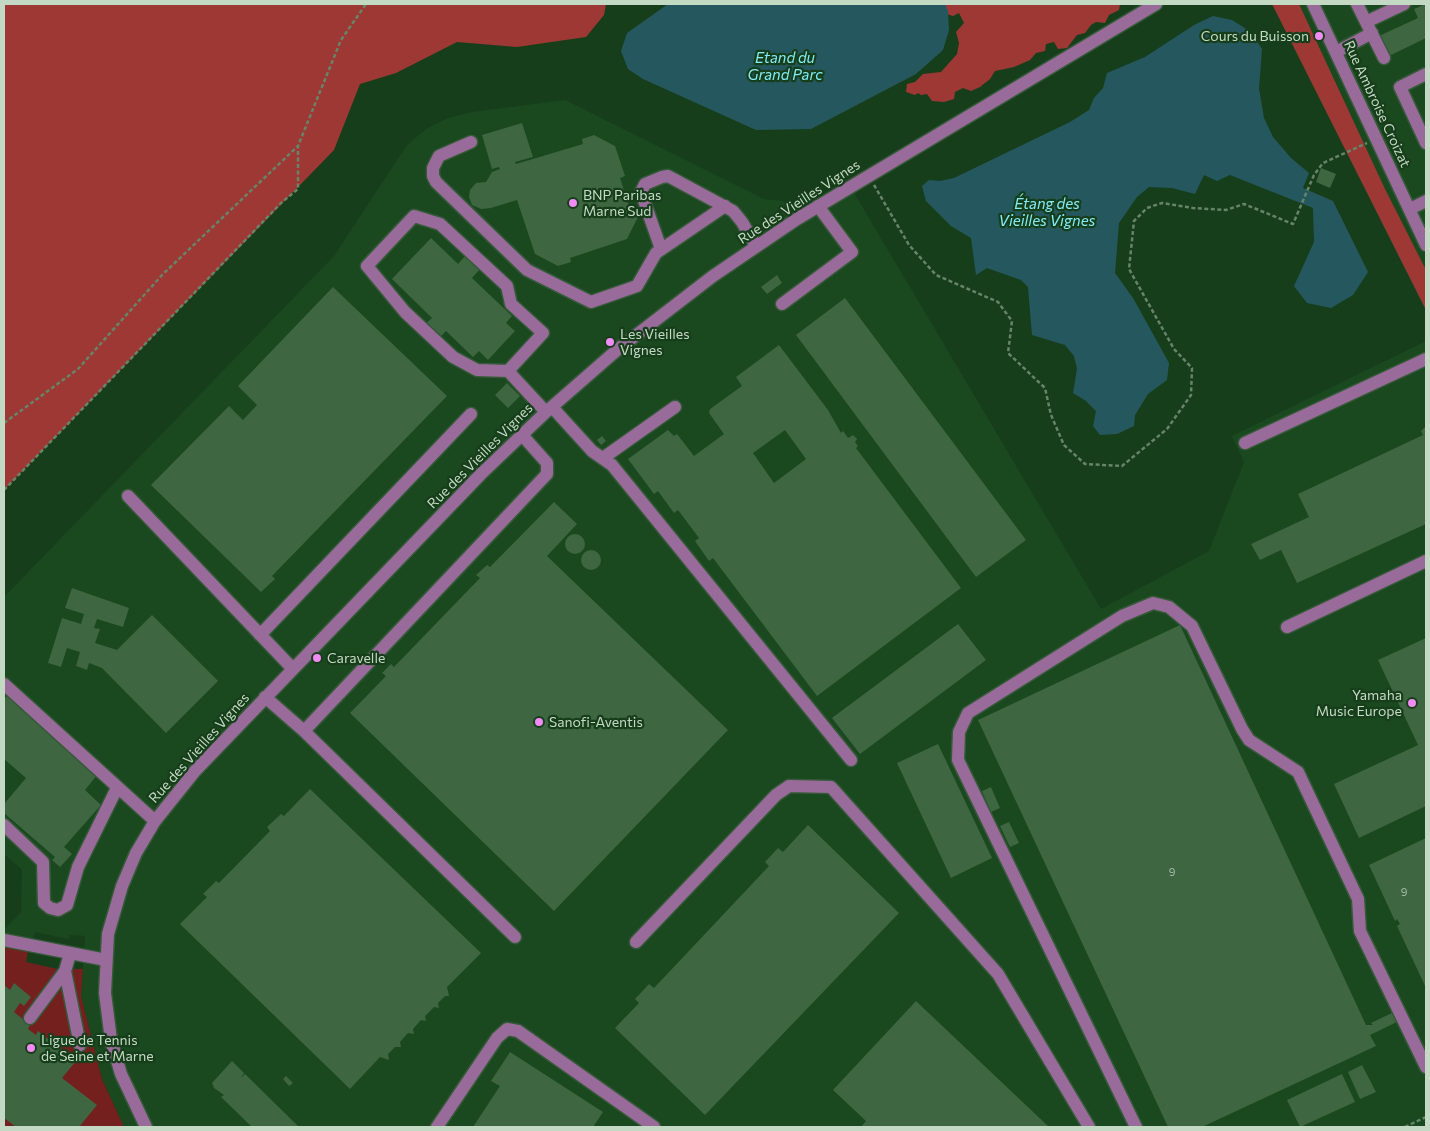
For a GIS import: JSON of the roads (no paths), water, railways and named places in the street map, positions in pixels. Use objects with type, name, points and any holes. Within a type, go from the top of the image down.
[{"type":"street","name":"Rue des Vieilles Vignes","points":[[146,1127],[121,1074],[111,1040],[105,994],[108,934],[122,886],[136,853],[155,821],[195,771],[522,435],[549,409],[660,316],[756,246],[818,206],[1156,4]]},
{"type":"street","name":"Rue Ambroise Croizat","points":[[1313,4],[1426,245]]},
{"type":"street","points":[[1357,4],[1384,58]]},
{"type":"street","points":[[1336,52],[1404,4]]},
{"type":"street","points":[[1426,74],[1400,87],[1426,143]]},
{"type":"street","points":[[1414,117],[1426,111]]},
{"type":"street","points":[[471,142],[439,156],[433,168],[433,176],[436,182],[527,270],[588,302],[595,302],[637,286],[652,258],[661,249],[726,206]]},
{"type":"street","points":[[661,249],[641,192],[645,184],[668,176],[726,206],[742,222],[756,246]]},
{"type":"street","points":[[1410,209],[1426,201]]},
{"type":"street","points":[[782,304],[852,252],[818,206]]},
{"type":"street","points":[[508,371],[543,333],[512,304],[507,286],[440,224],[414,216],[367,266],[405,312],[453,357],[477,370],[508,371],[592,450],[612,465],[851,760]]},
{"type":"street","points":[[1245,443],[1426,359]]},
{"type":"street","points":[[603,458],[675,407]]},
{"type":"street","points":[[260,635],[471,414]]},
{"type":"street","points":[[304,731],[501,521],[544,478],[548,470],[547,463],[522,435]]},
{"type":"street","points":[[128,496],[293,669]]},
{"type":"street","points":[[1287,627],[1426,561]]},
{"type":"street","points":[[1136,1127],[958,760],[958,732],[968,713],[1122,616],[1153,603],[1169,607],[1192,626],[1249,740],[1298,772],[1358,899],[1360,931],[1426,1067]]},
{"type":"street","points":[[4,684],[155,821]]},
{"type":"street","points":[[265,697],[304,731],[515,937]]},
{"type":"street","points":[[636,942],[776,795],[790,786],[831,787],[998,974],[1089,1127]]},
{"type":"street","points":[[4,825],[43,862],[44,903],[50,908],[58,910],[67,905],[78,867],[117,788]]},
{"type":"street","points":[[4,940],[106,960]]},
{"type":"street","points":[[30,1018],[65,971],[70,954]]},
{"type":"street","points":[[65,971],[80,1045]]},
{"type":"street","points":[[437,1127],[497,1038],[507,1029],[518,1031],[654,1127]]},
{"type":"water","name":"Etand du Grand Parc","points":[[668,4],[945,4],[948,11],[949,30],[943,50],[916,74],[811,129],[756,130],[643,79],[628,69],[621,51],[627,33]]},
{"type":"water","name":"Étang des Vieilles Vignes","points":[[1213,16],[1232,20],[1251,32],[1262,49],[1259,89],[1264,118],[1273,137],[1291,158],[1309,173],[1303,188],[1333,201],[1368,272],[1353,295],[1331,308],[1307,303],[1294,286],[1314,242],[1313,208],[1230,175],[1217,181],[1204,175],[1195,194],[1172,188],[1149,187],[1137,197],[1119,223],[1115,273],[1133,298],[1169,363],[1167,380],[1148,394],[1135,415],[1134,426],[1117,434],[1100,435],[1093,426],[1096,411],[1086,401],[1073,393],[1077,369],[1074,356],[1065,345],[1032,335],[1028,287],[1021,280],[987,268],[976,275],[971,238],[951,226],[926,201],[922,186],[929,180],[940,181],[954,178],[1070,122],[1089,110],[1094,98],[1103,88],[1107,73],[1145,57],[1194,25]]},
{"type":"place","name":"Cours du Buisson","points":[[1319,36]]},
{"type":"place","name":"BNP Paribas Marne Sud","points":[[573,203]]},
{"type":"place","name":"Les Vieilles Vignes","points":[[610,342]]},
{"type":"place","name":"Caravelle","points":[[317,658]]},
{"type":"place","name":"Yamaha Music Europe","points":[[1412,703]]},
{"type":"place","name":"Sanofi-Aventis","points":[[539,722]]},
{"type":"place","name":"Ligue de Tennis de Seine et Marne","points":[[31,1048]]}]
